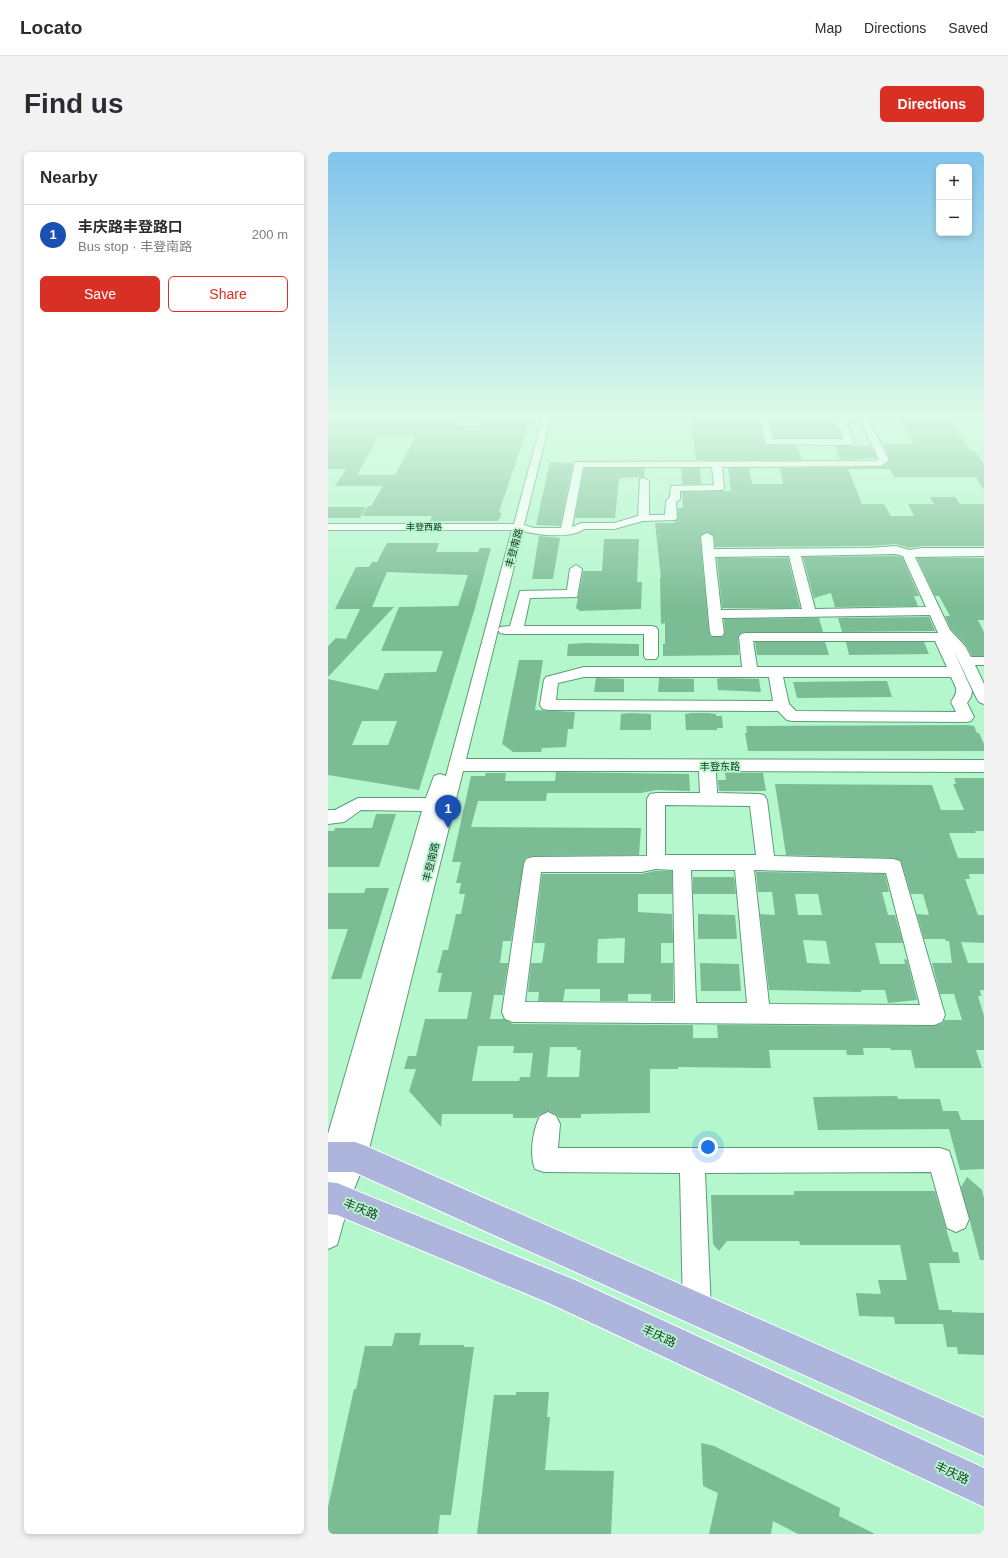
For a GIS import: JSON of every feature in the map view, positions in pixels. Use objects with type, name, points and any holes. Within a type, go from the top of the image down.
[{"type":"main road","points":[[335,1174],[697,1310],[984,1436]]},
{"type":"main road","name":"丰庆路","points":[[335,1174],[563,1292],[984,1488]]},
{"type":"street","name":"丰登南路","points":[[335,1174],[456,765],[492,630],[527,480]]},
{"type":"street","name":"丰登南路","points":[[328,1236],[335,1174],[433,805],[529,480]]},
{"type":"street","points":[[566,532],[576,480]]},
{"type":"street","name":"丰登西路","points":[[328,527],[516,527],[534,532],[566,532],[576,530],[581,526],[614,526],[643,518],[671,518],[671,502],[675,499],[676,488],[719,488],[719,480]]},
{"type":"street","points":[[643,518],[644,481]]},
{"type":"street","points":[[708,536],[717,634]]},
{"type":"street","points":[[709,553],[868,552],[896,550],[908,554],[922,552],[984,552]]},
{"type":"street","points":[[794,553],[809,612]]},
{"type":"street","points":[[908,554],[944,632],[960,649],[983,694]]},
{"type":"street","points":[[516,630],[524,594],[573,594],[576,569]]},
{"type":"street","points":[[715,614],[935,610]]},
{"type":"street","points":[[492,630],[651,630],[651,656]]},
{"type":"street","points":[[750,672],[746,637],[940,637],[965,691],[964,697],[959,702],[966,717],[792,716],[782,706],[775,672]]},
{"type":"street","points":[[966,661],[984,661]]},
{"type":"street","points":[[782,706],[548,705],[552,680],[584,672],[956,672]]},
{"type":"street","points":[[965,691],[983,694]]},
{"type":"street","name":"丰登东路","points":[[456,765],[984,766]]},
{"type":"street","points":[[707,766],[708,799]]},
{"type":"street","points":[[656,862],[656,799],[708,799],[758,800],[766,863]]},
{"type":"street","points":[[328,817],[338,817],[358,804],[433,805]]},
{"type":"street","points":[[656,862],[893,866],[934,1015],[513,1012],[533,864],[641,865],[656,862]]},
{"type":"street","points":[[682,862],[686,1013]]},
{"type":"street","points":[[744,863],[759,1014]]},
{"type":"street","points":[[548,1124],[544,1160],[940,1160],[956,1219]]},
{"type":"street","points":[[692,1161],[697,1310]]},
{"type":"building","points":[[339,480],[510,480],[499,512],[502,514],[498,521],[430,521],[432,516],[362,516],[368,506],[371,506],[383,486],[335,486]]},
{"type":"building","points":[[546,480],[570,480],[560,526],[536,525]]},
{"type":"building","points":[[582,480],[619,480],[615,518],[575,518]]},
{"type":"building","points":[[682,480],[701,480],[701,484],[682,484]]},
{"type":"building","points":[[730,480],[751,480],[752,484],[783,484],[782,480],[853,480],[862,504],[884,504],[891,516],[914,516],[908,504],[934,504],[930,497],[955,497],[960,504],[984,504],[984,546],[922,546],[909,548],[896,544],[868,546],[715,547],[714,536],[706,532],[700,536],[709,633],[711,637],[723,637],[725,633],[724,619],[819,618],[823,632],[746,632],[741,633],[738,636],[739,655],[663,656],[663,644],[665,644],[665,623],[661,624],[661,578],[655,523],[674,523],[678,518],[678,508],[683,508],[682,492],[731,491]]},
{"type":"building","points":[[978,480],[984,480],[984,490]]},
{"type":"building","points":[[328,507],[366,507],[360,518],[328,518]]},
{"type":"building","points":[[539,536],[560,538],[553,579],[532,579]]},
{"type":"building","points":[[604,539],[639,539],[637,582],[642,582],[641,609],[580,611],[576,608],[583,571],[602,571]]},
{"type":"building","points":[[387,543],[439,543],[436,552],[478,552],[480,548],[491,548],[475,608],[419,790],[328,775],[328,679],[378,690],[385,673],[436,672],[443,651],[381,651],[399,607],[458,606],[468,575],[387,572],[372,607],[394,607],[328,677],[328,646],[336,638],[346,639],[360,609],[335,609],[356,567],[369,567],[372,562],[377,562]],"holes":[[[362,721],[397,721],[388,745],[352,745]]]},
{"type":"building","points":[[803,557],[902,557],[919,596],[914,596],[918,606],[835,607],[831,593],[814,598],[816,607]]},
{"type":"building","points":[[717,558],[788,558],[800,608],[722,608]]},
{"type":"building","points":[[917,558],[984,558],[984,620],[978,620],[984,632],[984,656],[972,656],[966,645],[951,629],[945,616],[950,616],[939,596],[935,596]]},
{"type":"building","points":[[929,617],[935,631],[842,632],[838,618]]},
{"type":"building","points":[[755,642],[825,642],[829,655],[757,655]]},
{"type":"building","points":[[846,642],[924,642],[929,654],[849,655]]},
{"type":"building","points":[[568,644],[639,644],[639,656],[567,656]]},
{"type":"building","points":[[519,660],[543,660],[535,710],[575,712],[573,729],[568,729],[566,747],[542,748],[541,752],[513,752],[502,744]]},
{"type":"building","points":[[596,678],[624,679],[624,692],[594,692]]},
{"type":"building","points":[[659,678],[694,679],[694,692],[658,692]]},
{"type":"building","points":[[717,679],[759,679],[761,692],[718,690]]},
{"type":"building","points":[[887,681],[892,697],[797,698],[793,682]]},
{"type":"building","points":[[707,713],[722,716],[723,728],[717,728],[717,730],[686,730],[685,714]]},
{"type":"building","points":[[621,714],[651,714],[651,730],[620,730]]},
{"type":"building","points":[[746,726],[974,726],[977,733],[979,733],[984,744],[984,751],[748,751],[745,733],[747,733]]},
{"type":"building","points":[[556,772],[689,774],[690,791],[656,790],[641,793],[547,793],[546,801],[478,801],[471,827],[641,828],[639,855],[533,856],[525,858],[511,941],[503,941],[500,963],[508,963],[503,995],[494,995],[490,1019],[504,1019],[513,1024],[693,1025],[693,1038],[718,1038],[717,1025],[934,1026],[943,1023],[944,1020],[962,1020],[954,994],[940,994],[932,963],[952,963],[949,941],[946,941],[945,939],[924,939],[917,914],[929,915],[923,894],[911,894],[901,861],[893,858],[786,855],[775,784],[932,785],[941,810],[964,810],[953,784],[956,784],[954,778],[984,778],[984,831],[975,831],[976,833],[949,833],[958,858],[984,858],[984,874],[969,874],[970,879],[965,879],[978,915],[984,915],[984,943],[961,942],[968,963],[984,963],[984,990],[980,990],[981,996],[978,996],[984,1016],[984,1050],[976,1050],[982,1068],[915,1068],[911,1050],[891,1050],[890,1048],[863,1048],[864,1055],[847,1055],[846,1050],[769,1050],[771,1068],[678,1067],[678,1069],[650,1069],[650,1113],[581,1114],[581,1118],[559,1118],[557,1115],[549,1111],[539,1115],[537,1118],[513,1118],[513,1114],[442,1114],[441,1127],[409,1091],[416,1069],[404,1069],[408,1056],[416,1056],[425,1019],[467,1019],[472,992],[438,992],[442,973],[437,973],[443,950],[448,950],[456,914],[461,914],[465,894],[459,894],[461,883],[456,883],[461,862],[452,862],[471,776],[485,776],[486,773],[506,773],[505,781],[555,781]],"holes":[[[478,1046],[514,1046],[513,1053],[533,1053],[530,1077],[520,1077],[519,1081],[472,1081]],[[550,1047],[577,1047],[577,1050],[581,1050],[579,1077],[547,1077]]]},
{"type":"building","points":[[725,773],[763,773],[766,791],[719,791],[718,780],[726,780]]},
{"type":"building","points":[[376,814],[396,814],[379,867],[328,867],[328,831],[334,831],[335,828],[372,828]]},
{"type":"building","points":[[655,871],[672,871],[672,894],[638,894],[638,912],[672,914],[673,943],[661,943],[661,963],[673,963],[673,1001],[651,1001],[651,994],[628,994],[628,1001],[600,1001],[600,989],[565,989],[563,1001],[538,1001],[539,992],[528,992],[531,963],[542,963],[545,943],[534,943],[542,874],[641,874]],"holes":[[[625,938],[624,963],[597,963],[598,939]]]},
{"type":"building","points":[[756,872],[885,874],[889,892],[882,892],[888,915],[895,915],[903,943],[875,943],[880,964],[905,964],[904,959],[907,960],[917,1000],[888,1003],[885,990],[861,990],[861,992],[769,990],[760,914],[775,915],[772,892],[758,892]],"holes":[[[795,894],[818,894],[822,915],[798,915]],[[803,940],[826,941],[830,964],[807,963]]]},
{"type":"building","points":[[693,877],[734,877],[736,894],[693,894]]},
{"type":"building","points":[[366,888],[389,888],[361,979],[331,979],[348,929],[328,929],[328,893],[364,893]]},
{"type":"building","points":[[698,914],[735,915],[737,939],[698,939]]},
{"type":"building","points":[[700,963],[739,964],[741,991],[701,991]]},
{"type":"building","points":[[897,1096],[898,1099],[940,1099],[943,1111],[958,1111],[961,1120],[984,1120],[984,1169],[960,1170],[949,1129],[818,1130],[813,1097]]},
{"type":"building","points":[[967,1177],[982,1190],[984,1198],[984,1260],[980,1260],[961,1187]]},
{"type":"building","points":[[794,1191],[935,1191],[953,1252],[958,1252],[960,1263],[929,1263],[939,1310],[984,1313],[984,1355],[958,1354],[957,1347],[947,1347],[943,1324],[895,1324],[894,1317],[859,1316],[856,1293],[881,1294],[878,1280],[907,1280],[900,1245],[800,1245],[799,1241],[727,1241],[719,1251],[713,1244],[711,1195],[794,1195]]},
{"type":"building","points":[[395,1333],[421,1333],[419,1345],[464,1345],[464,1347],[474,1347],[451,1515],[440,1515],[438,1534],[328,1534],[328,1507],[365,1346],[392,1346]]},
{"type":"building","points":[[516,1392],[549,1392],[547,1417],[550,1417],[545,1470],[614,1471],[611,1534],[477,1534],[494,1395],[516,1395]]},
{"type":"building","points":[[701,1443],[714,1446],[840,1508],[839,1516],[875,1534],[798,1534],[773,1521],[771,1534],[709,1534],[718,1493],[703,1486]]},
{"type":"place","name":"丰庆路丰登路口","points":[[448,828]]}]
